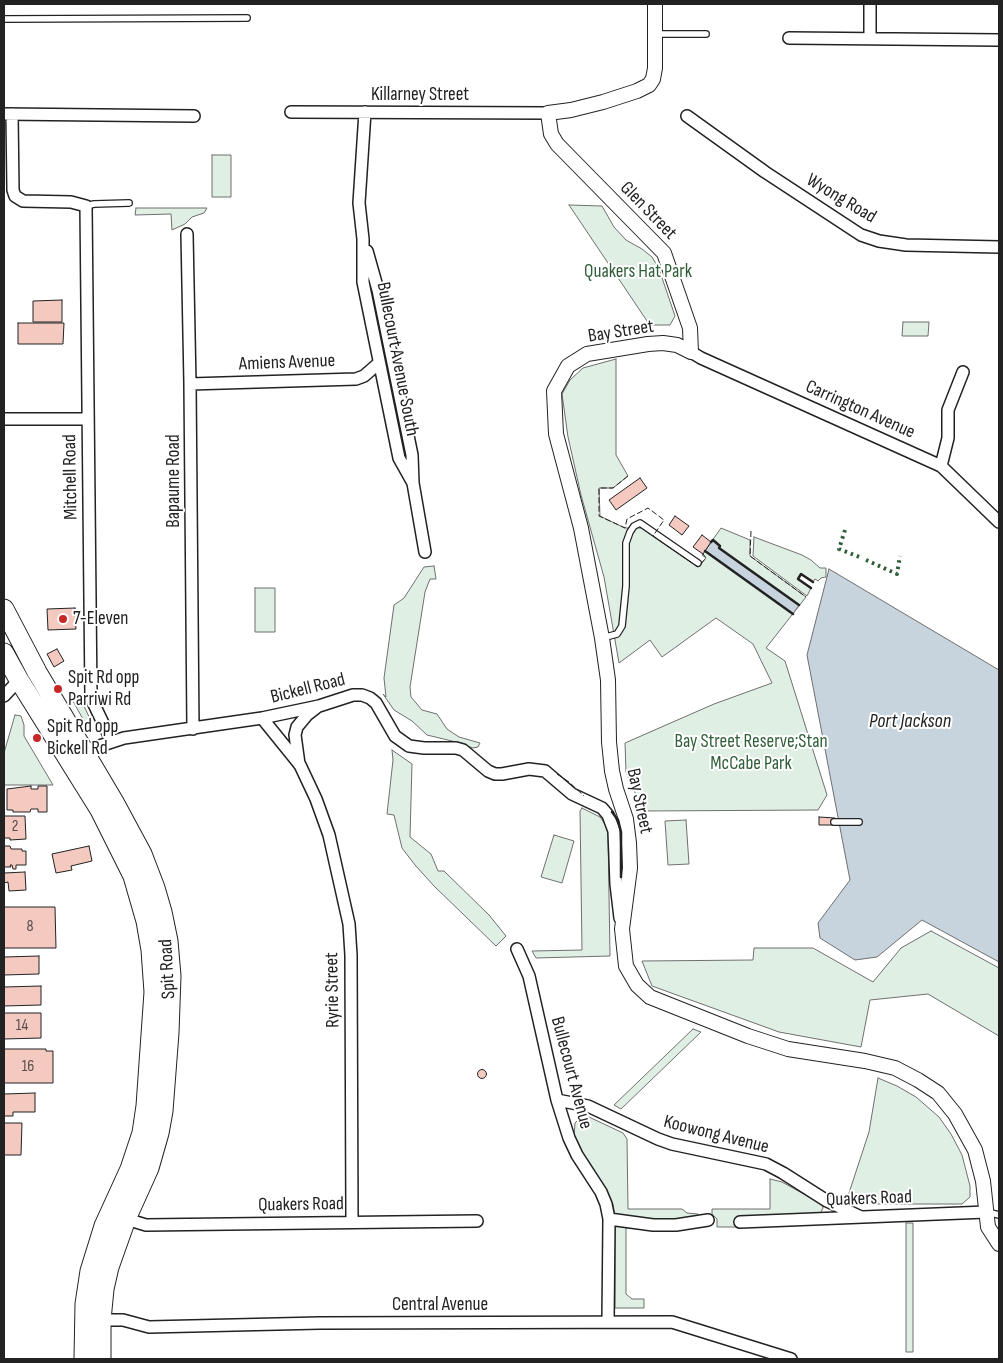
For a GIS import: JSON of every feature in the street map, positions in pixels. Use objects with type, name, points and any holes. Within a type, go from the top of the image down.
[{"type":"highway","name":"Spit Road","points":[[4,609],[37,672],[100,810],[133,876],[146,922],[151,950],[154,992],[146,1106],[142,1133],[130,1169],[104,1226],[90,1271],[93,1320],[101,1359]]},
{"type":"highway","name":"Spit Road","points":[[4,653],[19,680],[114,802],[142,854],[155,888],[168,941],[171,976],[169,1034],[163,1111],[159,1133],[149,1168],[126,1219],[109,1267],[104,1289],[93,1320],[84,1359]]},
{"type":"street","points":[[548,113],[571,110],[603,102],[649,85],[653,79],[655,68],[655,4]]},
{"type":"street","points":[[870,4],[870,39]]},
{"type":"street","points":[[789,38],[999,40]]},
{"type":"street","name":"Killarney Street","points":[[291,112],[548,113]]},
{"type":"street","name":"Bullecourt Avenue South","points":[[365,112],[359,203],[363,239],[362,282],[399,458],[413,483]]},
{"type":"street","name":"Glen Street","points":[[548,113],[551,134],[557,144],[664,253],[690,328],[692,352]]},
{"type":"street","points":[[86,206],[71,202],[23,202],[15,196],[8,114],[194,116]]},
{"type":"street","name":"Wyong Road","points":[[686,116],[765,172],[861,235],[879,241],[906,245],[999,247]]},
{"type":"street","name":"Mitchell Road","points":[[86,206],[91,698],[112,742]]},
{"type":"street","name":"Bapaume Road","points":[[187,234],[193,729]]},
{"type":"street","name":"Bullecourt Avenue South","points":[[363,239],[378,290],[412,455],[413,483],[425,552]]},
{"type":"street","name":"Bay Street","points":[[692,352],[677,345],[656,344],[587,354],[568,366],[554,391],[556,434],[582,528],[602,638],[608,680],[609,742],[614,780],[626,819],[630,876],[622,928],[626,966],[636,985],[650,997],[748,1036],[780,1046],[895,1068],[938,1093],[968,1134],[975,1150],[993,1213],[988,1228],[999,1244]]},
{"type":"street","name":"Carrington Avenue","points":[[692,352],[701,358],[941,466],[999,522]]},
{"type":"street","name":"Amiens Avenue","points":[[190,384],[356,379],[364,376],[379,363]]},
{"type":"street","points":[[941,466],[948,438],[948,410],[963,372]]},
{"type":"street","points":[[4,419],[87,418]]},
{"type":"street","points":[[4,696],[19,680]]},
{"type":"street","name":"Bickell Road","points":[[76,754],[124,738],[262,718],[319,706],[352,695],[362,695],[370,698],[382,711],[395,736],[409,746],[463,750],[495,774],[530,769],[544,771],[572,794],[602,808],[608,816],[614,831],[616,884],[622,928]]},
{"type":"street","name":"Ryrie Street","points":[[300,765],[295,735],[297,727],[307,715],[319,706]]},
{"type":"street","name":"Ryrie Street","points":[[262,718],[300,765],[316,799],[329,835],[348,924],[351,955],[352,1222]]},
{"type":"street","name":"Bullecourt Avenue","points":[[516,949],[529,976],[557,1100],[569,1138],[601,1192],[606,1204],[609,1219],[608,1321]]},
{"type":"street","name":"Koowong Avenue","points":[[557,1100],[588,1106],[614,1120],[672,1144],[766,1164],[783,1172],[827,1201],[861,1217]]},
{"type":"street","points":[[993,1213],[999,1229]]},
{"type":"street","name":"Quakers Road","points":[[740,1222],[993,1213]]},
{"type":"street","name":"Quakers Road","points":[[126,1219],[146,1225],[477,1221]]},
{"type":"street","points":[[609,1219],[653,1225],[676,1225],[708,1220]]},
{"type":"street","name":"Central Avenue","points":[[93,1320],[123,1320],[149,1327],[330,1323],[672,1322],[791,1359]]},
{"type":"lane","points":[[4,19],[247,18]]},
{"type":"lane","points":[[655,34],[706,34]]},
{"type":"lane","points":[[86,206],[129,203]]},
{"type":"lane","points":[[602,638],[617,634],[622,626],[626,586],[626,544],[634,526],[640,523],[698,563]]},
{"type":"lane","points":[[834,822],[859,822]]},
{"type":"green space","points":[[212,155],[231,155],[231,197],[212,197]]},
{"type":"green space","name":"Quakers Hat Park","points":[[569,205],[602,206],[614,227],[626,240],[652,257],[659,269],[675,316],[670,325],[647,325],[647,321]]},
{"type":"green space","points":[[136,208],[207,208],[204,213],[192,217],[185,224],[172,230],[171,214],[135,215]]},
{"type":"green space","points":[[903,322],[929,322],[928,336],[902,336]]},
{"type":"green space","name":"Bay Street Reserve;Stan McCabe Park","points":[[616,359],[616,455],[628,476],[613,488],[599,488],[600,516],[625,528],[641,528],[698,567],[706,558],[702,555],[721,528],[750,540],[750,556],[806,597],[766,648],[785,661],[827,795],[818,810],[643,811],[626,772],[625,743],[714,704],[772,683],[753,644],[716,618],[662,657],[650,640],[619,663],[604,577],[581,495],[568,437],[562,394],[570,380],[583,368]]},
{"type":"green space","points":[[754,537],[802,555],[820,568],[826,568],[826,577],[818,581],[815,579],[813,582],[801,574],[798,579],[811,588],[807,596],[753,556]]},
{"type":"green space","points":[[434,566],[436,579],[430,579],[425,592],[410,687],[411,697],[422,710],[437,714],[447,729],[459,737],[480,743],[478,747],[473,748],[427,735],[412,721],[394,710],[383,694],[386,697],[384,678],[394,605],[404,598],[424,567]]},
{"type":"green space","points":[[255,588],[275,588],[275,632],[255,632]]},
{"type":"green space","points":[[82,695],[83,704],[92,723],[91,727],[88,728],[70,696]]},
{"type":"green space","points":[[15,715],[21,716],[24,725],[24,736],[53,785],[4,785],[4,753]]},
{"type":"green space","points":[[392,750],[412,764],[410,837],[431,854],[438,871],[444,871],[489,915],[506,936],[496,946],[434,886],[402,848],[394,815],[387,814],[393,760]]},
{"type":"green space","points":[[582,808],[600,817],[608,833],[610,956],[536,958],[532,951],[582,950],[580,811]]},
{"type":"green space","points":[[686,820],[689,864],[668,865],[665,821]]},
{"type":"green space","points":[[554,835],[574,841],[562,883],[541,877]]},
{"type":"green space","points":[[931,931],[999,968],[999,1036],[928,994],[870,1000],[861,1047],[779,1032],[652,986],[642,961],[753,960],[754,948],[813,948],[873,982],[901,948]]},
{"type":"green space","points":[[693,1029],[701,1032],[621,1109],[614,1105]]},
{"type":"green space","points":[[878,1078],[916,1097],[939,1117],[951,1134],[962,1155],[970,1186],[970,1197],[962,1204],[868,1204],[847,1199],[869,1132]]},
{"type":"green space","points":[[589,1117],[623,1133],[627,1139],[628,1209],[682,1209],[687,1213],[698,1214],[699,1218],[679,1227],[626,1228],[626,1294],[632,1299],[644,1299],[644,1308],[615,1308],[615,1216],[613,1204],[574,1136],[575,1123],[580,1118]]},
{"type":"green space","points":[[770,1179],[782,1182],[822,1204],[821,1212],[818,1214],[740,1216],[738,1218],[738,1227],[717,1227],[717,1219],[712,1214],[712,1209],[770,1209]]},
{"type":"green space","points":[[906,1223],[913,1223],[913,1352],[906,1352]]},
{"type":"water","points":[[713,540],[720,546],[719,548],[799,605],[793,614],[705,551]]},
{"type":"water","name":"Port Jackson","points":[[829,569],[999,670],[999,962],[922,920],[877,957],[855,960],[820,938],[818,923],[850,880],[807,655]]},
{"type":"building","points":[[62,300],[62,322],[33,322],[33,301]]},
{"type":"building","points":[[18,323],[64,323],[63,344],[18,344]]},
{"type":"building","points":[[640,478],[647,488],[616,510],[609,500]]},
{"type":"building","points":[[675,516],[689,526],[682,535],[669,525]]},
{"type":"building","points":[[702,535],[711,542],[703,554],[693,547]]},
{"type":"building","points":[[75,608],[76,629],[48,630],[47,609]]},
{"type":"building","points":[[57,649],[64,661],[54,667],[47,654]]},
{"type":"building","points":[[31,786],[31,789],[38,789],[38,786],[47,786],[47,812],[38,812],[38,809],[31,809],[30,812],[7,810],[7,789]]},
{"type":"building","points":[[4,816],[25,816],[26,839],[10,840],[10,838],[4,838]]},
{"type":"building","points":[[819,817],[835,818],[834,825],[819,825]]},
{"type":"building","points":[[4,846],[26,851],[26,865],[16,865],[16,869],[13,869],[12,865],[10,865],[11,867],[4,867]]},
{"type":"building","points":[[89,846],[92,861],[71,866],[72,870],[56,873],[52,854]]},
{"type":"building","points":[[25,872],[26,890],[9,891],[8,882],[4,883],[4,873]]},
{"type":"building","points":[[4,907],[55,907],[56,948],[4,948]]},
{"type":"building","points":[[39,956],[39,974],[4,975],[4,957]]},
{"type":"building","points":[[41,986],[41,1005],[4,1006],[4,987]]},
{"type":"building","points":[[4,1013],[41,1013],[41,1038],[4,1039]]},
{"type":"building","points":[[4,1049],[46,1049],[46,1051],[53,1051],[53,1083],[4,1083]]},
{"type":"building","points":[[482,1069],[487,1074],[482,1079],[477,1074]]},
{"type":"building","points":[[35,1093],[35,1112],[13,1112],[13,1116],[4,1116],[4,1094]]},
{"type":"building","points":[[4,1123],[22,1123],[21,1155],[4,1155]]},
{"type":"hedge","points":[[845,530],[839,549],[862,558]]},
{"type":"hedge","points":[[866,560],[897,574],[900,556]]},
{"type":"fence","points":[[628,476],[613,488],[599,488],[599,516],[625,528],[627,519],[648,508],[664,520],[653,536],[698,567],[706,558],[703,554]]},
{"type":"fence","points":[[751,531],[750,556],[806,597]]},
{"type":"fence","points":[[557,774],[584,796]]},
{"type":"wall","points":[[711,542],[713,540],[720,546],[719,548],[799,605]]},
{"type":"wall","points":[[705,551],[793,614]]},
{"type":"wall","points":[[811,588],[798,579],[801,574],[813,582]]},
{"type":"wall","points":[[612,812],[618,820],[621,832],[621,877]]},
{"type":"place","name":"7-Eleven","points":[[63,619]]},
{"type":"place","name":"Spit Rd opp Parriwi Rd","points":[[58,689]]},
{"type":"place","name":"Spit Rd opp Bickell Rd","points":[[37,738]]}]
